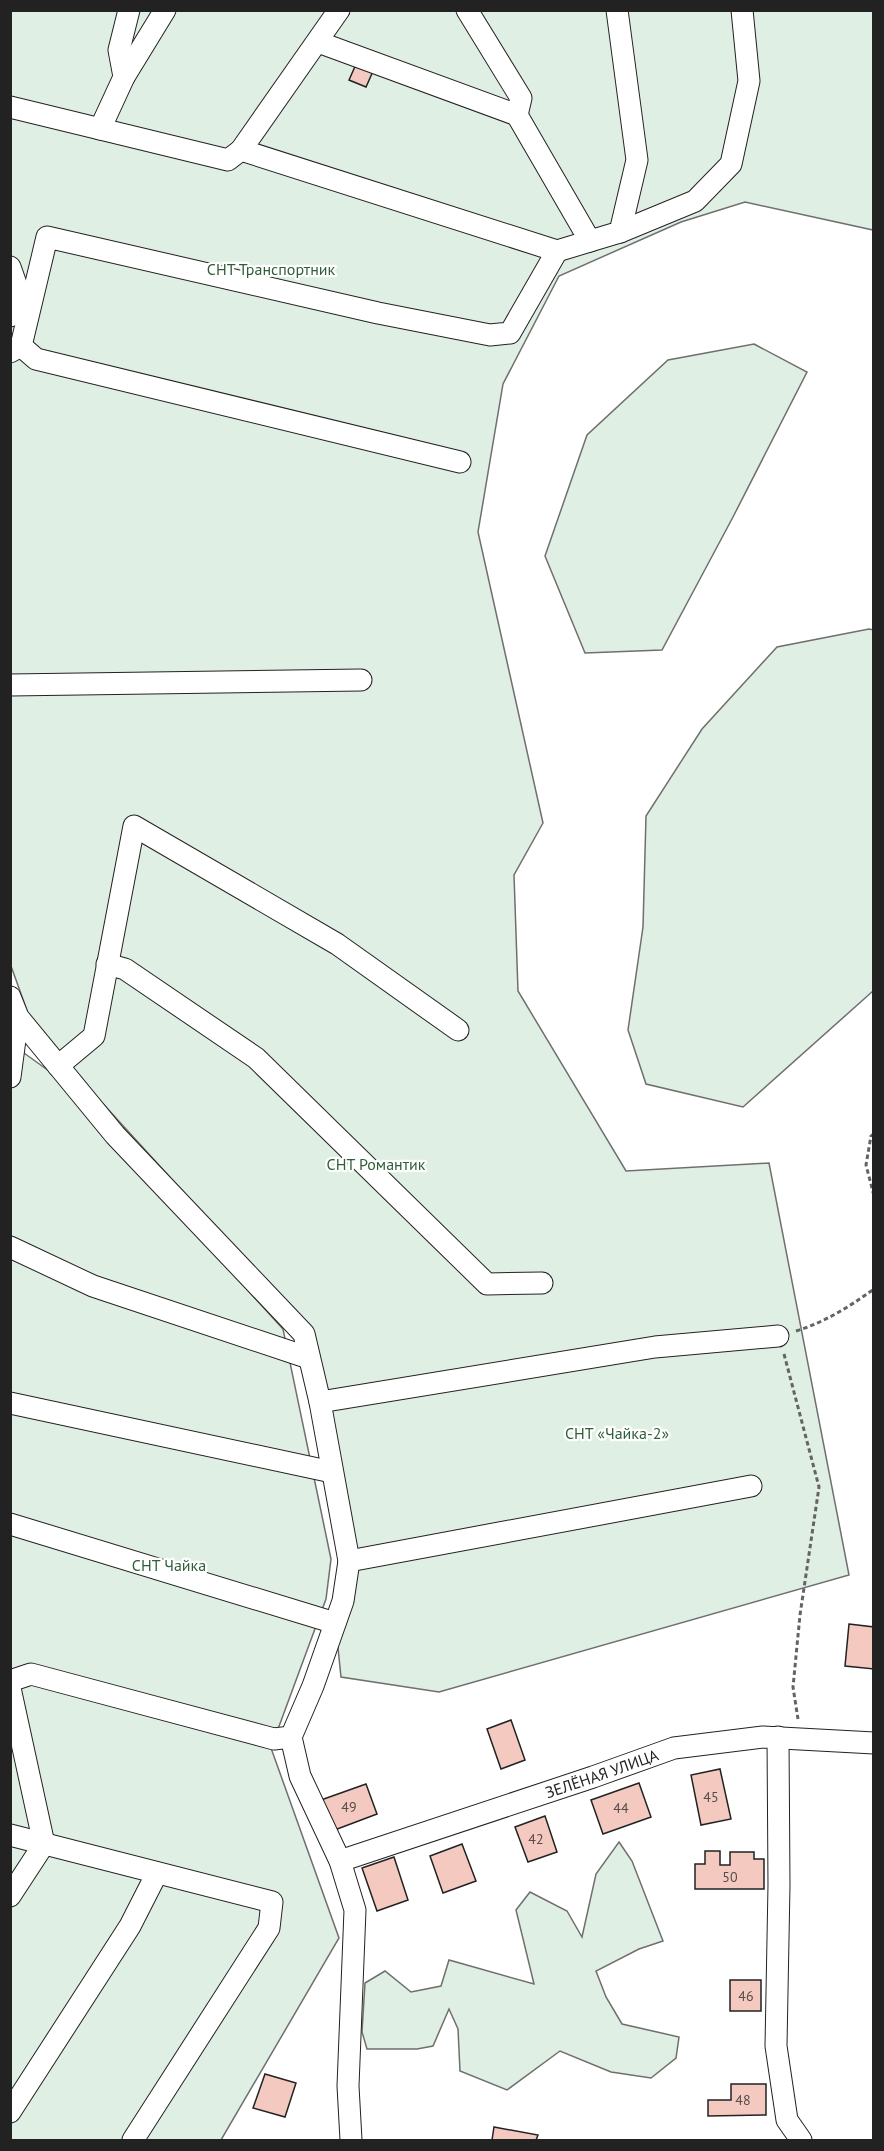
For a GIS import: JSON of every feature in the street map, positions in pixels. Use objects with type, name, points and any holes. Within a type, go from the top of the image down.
[{"type":"street","points":[[124,77],[119,50],[129,10]]},
{"type":"street","points":[[100,129],[124,77],[165,10]]},
{"type":"street","points":[[10,107],[228,160],[241,150],[339,10]]},
{"type":"street","points":[[467,10],[520,98],[518,115],[590,241]]},
{"type":"street","points":[[617,10],[637,160],[620,232]]},
{"type":"street","points":[[241,150],[557,250],[590,241],[620,232],[695,201],[731,164],[749,81],[742,10]]},
{"type":"street","points":[[318,42],[518,115]]},
{"type":"street","points":[[460,462],[36,359],[16,349],[47,237],[378,313],[490,335],[510,333],[557,250]]},
{"type":"street","points":[[10,267],[16,284],[20,308],[10,316]]},
{"type":"street","points":[[10,685],[361,680]]},
{"type":"street","points":[[58,1066],[94,1036],[134,826],[338,944],[458,1030]]},
{"type":"street","points":[[107,964],[125,969],[256,1058],[487,1284],[542,1283]]},
{"type":"street","points":[[10,996],[18,1017],[115,1135],[304,1334],[320,1402],[349,1561],[343,1601],[313,1686],[291,1737],[300,1776],[340,1861],[355,1910],[348,2086],[351,2140]]},
{"type":"street","points":[[10,1077],[18,1017]]},
{"type":"street","points":[[10,1247],[93,1286],[309,1358]]},
{"type":"street","points":[[320,1402],[656,1347],[778,1336]]},
{"type":"street","points":[[10,1403],[332,1472]]},
{"type":"street","points":[[349,1561],[751,1486]]},
{"type":"street","points":[[10,1524],[335,1623]]},
{"type":"street","points":[[10,1681],[31,1674],[274,1739],[291,1737]]},
{"type":"street","points":[[10,1688],[44,1844],[10,1896]]},
{"type":"street","name":"ЗЕЛЁНАЯ УЛИЦА","points":[[340,1861],[674,1748],[763,1737],[873,1743]]},
{"type":"street","points":[[778,1737],[779,1885],[776,2046],[787,2120],[801,2140]]},
{"type":"street","points":[[10,1835],[272,1902],[269,1928],[134,2140]]},
{"type":"street","points":[[10,2112],[130,1926],[157,1873]]},
{"type":"path","points":[[873,1134],[866,1165],[873,1196]]},
{"type":"path","points":[[801,1738],[793,1687],[800,1616],[819,1487],[806,1432],[778,1336],[816,1324],[846,1309],[873,1289]]},
{"type":"green space","points":[[11,11],[873,11],[873,230],[745,202],[681,222],[559,276],[503,384],[478,532],[543,823],[514,875],[518,991],[626,1171],[769,1163],[849,1575],[439,1692],[341,1677],[337,1638],[357,1578],[352,1525],[312,1333],[54,1050],[29,1016],[11,966]]},
{"type":"green space","points":[[754,344],[807,372],[662,650],[585,653],[545,556],[587,435],[668,360]]},
{"type":"green space","points":[[869,629],[874,630],[873,991],[743,1107],[646,1084],[628,1030],[643,927],[646,816],[702,729],[777,647]]},
{"type":"green space","name":"СНТ Чайка","points":[[10,1043],[49,1071],[283,1329],[331,1559],[326,1599],[271,1748],[339,1938],[221,2140],[11,2140]]},
{"type":"green space","points":[[619,1842],[632,1861],[663,1941],[639,1949],[596,1971],[606,1997],[622,2024],[679,2037],[676,2058],[651,2078],[611,2072],[560,2051],[507,2090],[460,2071],[458,2029],[449,2009],[433,2046],[417,2049],[367,2049],[362,2032],[365,1983],[385,1971],[411,1992],[441,1986],[449,1960],[534,1984],[516,1910],[530,1892],[567,1911],[582,1937],[596,1874]]},
{"type":"building","points":[[357,62],[374,69],[366,87],[349,80]]},
{"type":"building","points":[[849,1624],[874,1627],[874,1669],[845,1666]]},
{"type":"building","points":[[511,1720],[525,1760],[501,1769],[487,1729]]},
{"type":"building","points":[[720,1769],[731,1819],[701,1825],[691,1775]]},
{"type":"building","points":[[639,1783],[651,1817],[603,1834],[591,1800]]},
{"type":"building","points":[[366,1784],[377,1814],[332,1831],[321,1800]]},
{"type":"building","points":[[545,1816],[557,1852],[528,1862],[515,1827]]},
{"type":"building","points":[[462,1844],[476,1881],[443,1893],[430,1856]]},
{"type":"building","points":[[705,1851],[720,1851],[720,1865],[730,1865],[730,1852],[754,1852],[754,1859],[764,1859],[764,1889],[695,1889],[695,1864],[705,1864]]},
{"type":"building","points":[[394,1857],[408,1900],[377,1911],[362,1868]]},
{"type":"building","points":[[730,1980],[761,1980],[761,2011],[730,2011]]},
{"type":"building","points":[[265,2074],[296,2083],[285,2117],[253,2108]]},
{"type":"building","points":[[731,2084],[766,2084],[766,2115],[708,2116],[708,2100],[731,2100]]},
{"type":"building","points":[[494,2127],[538,2135],[536,2140],[492,2140]]},
{"type":"park label","name":"СНТ Транспортник","points":[[271,269]]},
{"type":"park label","name":"СНТ Романтик","points":[[376,1164]]},
{"type":"park label","name":"СНТ «Чайка-2»","points":[[617,1433]]}]
